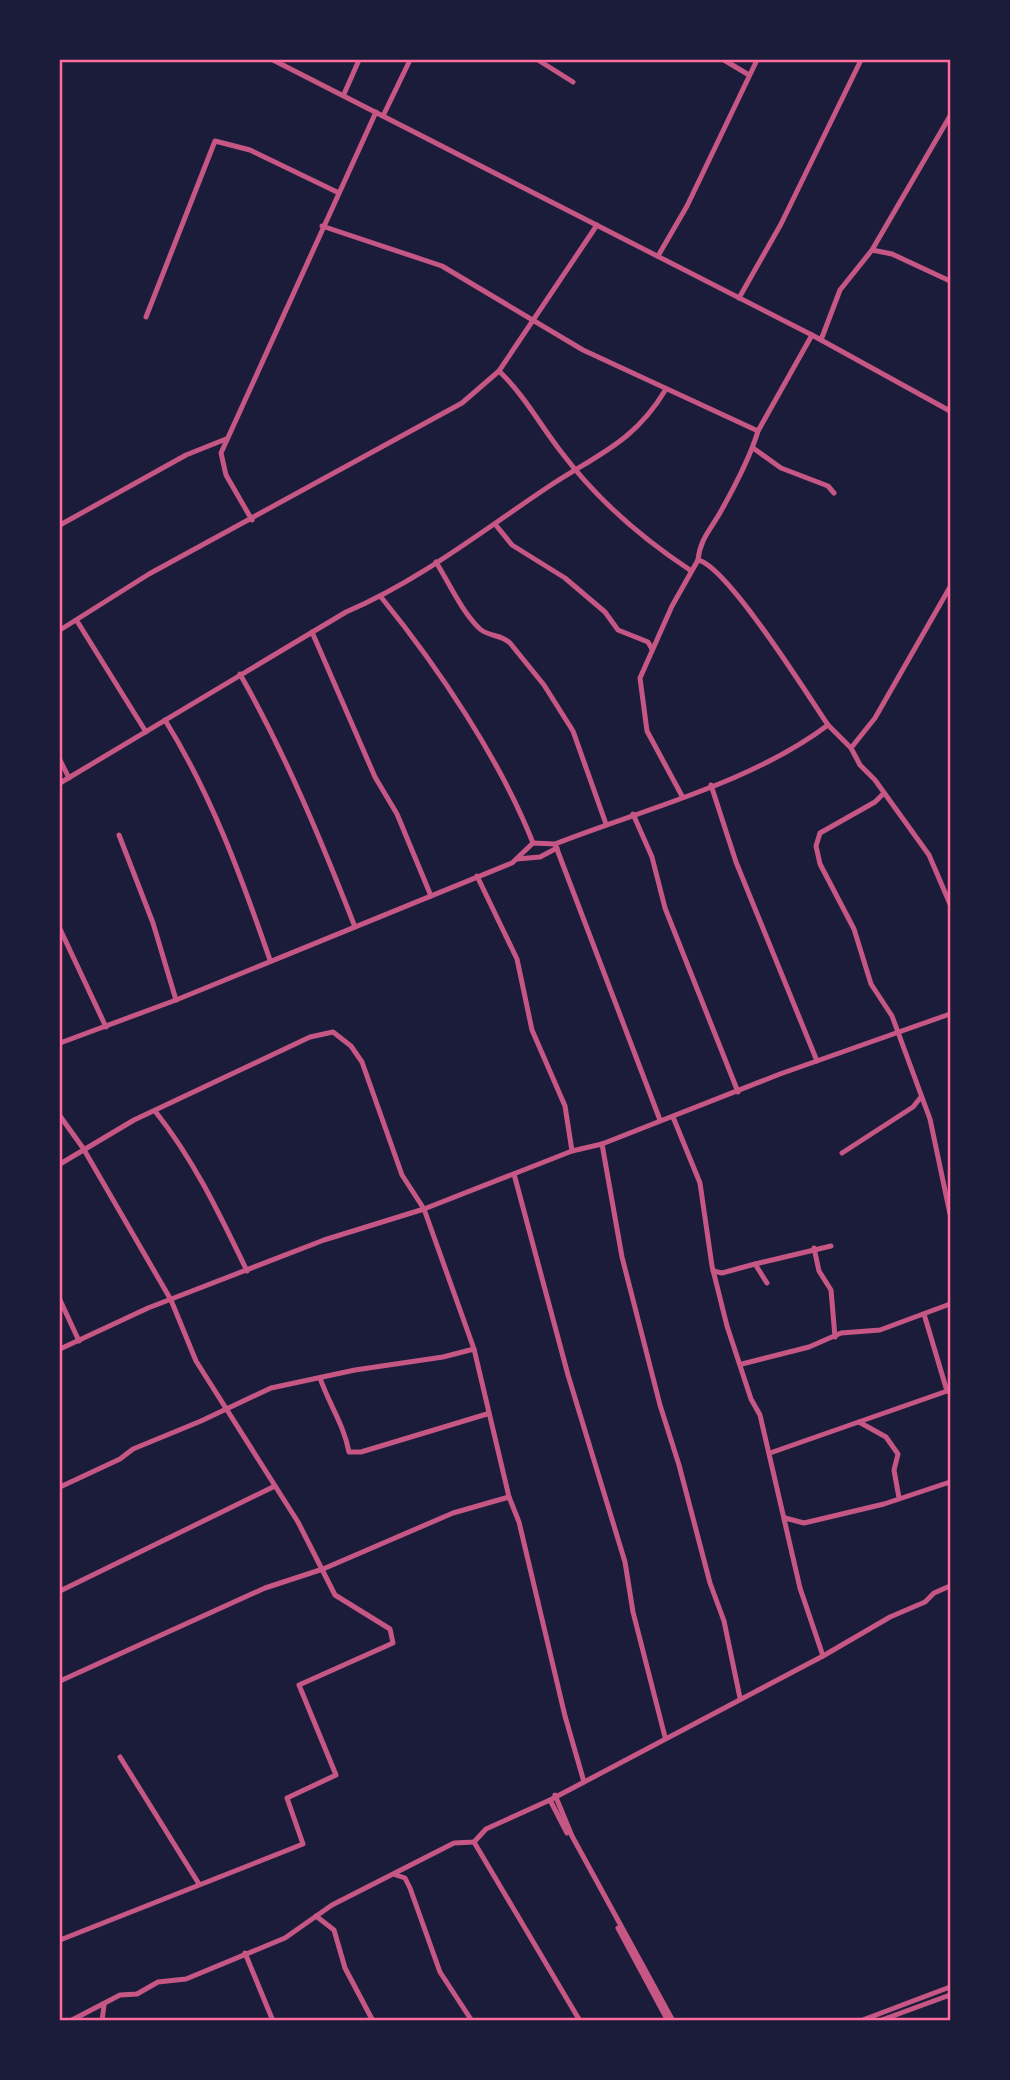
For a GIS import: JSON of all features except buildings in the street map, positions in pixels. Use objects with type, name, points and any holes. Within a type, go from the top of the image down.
[{"type":"street","points":[[273,60],[813,335],[950,411]]},
{"type":"street","points":[[344,94],[359,60]]},
{"type":"street","points":[[383,116],[410,60]]},
{"type":"street","points":[[538,60],[573,82]]},
{"type":"street","points":[[724,60],[749,75]]},
{"type":"street","points":[[658,256],[687,206],[757,60]]},
{"type":"street","points":[[740,298],[781,224],[862,60]]},
{"type":"street","points":[[251,520],[223,465],[221,453],[337,192],[376,112]]},
{"type":"street","points":[[821,340],[840,290],[872,250],[950,116]]},
{"type":"street","points":[[146,317],[215,141],[250,150],[337,192]]},
{"type":"street","points":[[60,630],[149,574],[462,403],[499,371],[597,225]]},
{"type":"street","points":[[322,226],[442,267],[535,319],[583,350],[758,431]]},
{"type":"street","points":[[872,250],[892,254],[950,282]]},
{"type":"street","points":[[682,796],[652,740],[644,718],[640,678],[690,570],[698,560],[699,543],[721,512],[753,448],[758,431],[813,335]]},
{"type":"street","points":[[499,371],[520,391],[547,433],[577,471],[644,536],[690,570]]},
{"type":"street","points":[[60,783],[312,632],[381,597],[577,471],[635,431],[653,411],[666,389]]},
{"type":"street","points":[[60,525],[186,455],[226,439]]},
{"type":"street","points":[[753,448],[781,468],[828,486],[834,493]]},
{"type":"street","points":[[495,524],[512,545],[565,578],[605,612],[618,630],[648,642],[652,649]]},
{"type":"street","points":[[698,560],[705,561],[736,591],[828,725],[851,748],[860,765],[884,793],[929,855],[950,904]]},
{"type":"street","points":[[436,562],[477,626],[489,635],[505,638],[544,685],[573,731],[606,824]]},
{"type":"street","points":[[851,748],[875,718],[950,587]]},
{"type":"street","points":[[381,597],[425,652],[515,801],[533,843]]},
{"type":"street","points":[[76,621],[146,732]]},
{"type":"street","points":[[312,632],[375,777],[397,814],[415,864],[431,896]]},
{"type":"street","points":[[240,674],[267,721],[313,820],[355,927]]},
{"type":"street","points":[[164,720],[193,767],[220,825],[243,878],[270,960]]},
{"type":"street","points":[[60,1043],[176,1000],[516,859],[540,857],[556,846],[606,824],[759,768],[805,742],[828,725]]},
{"type":"street","points":[[60,760],[69,778]]},
{"type":"street","points":[[711,785],[736,862],[817,1061]]},
{"type":"street","points":[[884,793],[875,802],[820,833],[816,846],[820,864],[837,891],[854,929],[871,984],[892,1016],[930,1119],[950,1214]]},
{"type":"street","points":[[633,814],[652,857],[664,908],[738,1092]]},
{"type":"street","points":[[119,835],[153,922],[176,1000]]},
{"type":"street","points":[[533,843],[556,846]]},
{"type":"street","points":[[516,859],[533,843]]},
{"type":"street","points":[[556,846],[660,1120]]},
{"type":"street","points":[[477,876],[517,959],[532,1030],[565,1105],[572,1151]]},
{"type":"street","points":[[60,929],[106,1027]]},
{"type":"street","points":[[60,1349],[171,1300],[324,1240],[424,1209],[572,1151],[602,1144],[817,1061],[950,1014]]},
{"type":"street","points":[[60,1164],[83,1148],[155,1111],[310,1037],[333,1032],[351,1045],[362,1062],[402,1175],[424,1209],[474,1349],[484,1386],[487,1414],[509,1497],[519,1522],[565,1716],[584,1782]]},
{"type":"street","points":[[842,1153],[903,1114],[921,1097]]},
{"type":"street","points":[[155,1111],[177,1138],[247,1271]]},
{"type":"street","points":[[60,1116],[83,1148],[171,1300],[196,1361],[227,1407],[273,1487],[298,1522],[335,1595],[390,1629],[393,1643],[299,1685],[336,1775],[287,1798],[303,1844],[60,1940]]},
{"type":"street","points":[[673,1117],[700,1183],[706,1246],[727,1326],[770,1452],[800,1588],[823,1656]]},
{"type":"street","points":[[602,1144],[624,1266],[660,1405],[724,1621],[740,1698]]},
{"type":"street","points":[[514,1174],[568,1375],[625,1562],[633,1612],[665,1737]]},
{"type":"street","points":[[713,1271],[722,1273],[814,1248],[831,1246]]},
{"type":"street","points":[[814,1248],[818,1271],[831,1290],[835,1337]]},
{"type":"street","points":[[755,1264],[767,1283]]},
{"type":"street","points":[[60,1300],[79,1341]]},
{"type":"street","points":[[742,1364],[809,1347],[848,1332],[880,1330],[950,1304]]},
{"type":"street","points":[[770,1452],[949,1390],[924,1314]]},
{"type":"street","points":[[60,1487],[120,1459],[133,1449],[271,1388],[474,1349]]},
{"type":"street","points":[[320,1378],[328,1403],[344,1428],[349,1452],[361,1452],[487,1414]]},
{"type":"street","points":[[858,1422],[868,1424],[886,1437],[898,1454],[894,1470],[899,1499]]},
{"type":"street","points":[[785,1518],[804,1523],[899,1499],[950,1482]]},
{"type":"street","points":[[60,1591],[273,1487]]},
{"type":"street","points":[[60,1681],[265,1588],[323,1569],[453,1513],[509,1497]]},
{"type":"street","points":[[70,2021],[120,1995],[138,1994],[158,1982],[186,1979],[285,1938],[317,1916],[392,1875],[454,1843],[474,1842],[486,1829],[584,1782],[950,1586]]},
{"type":"street","points":[[120,1758],[199,1884]]},
{"type":"street","points":[[552,1798],[670,2021]]},
{"type":"street","points":[[474,1842],[580,2021]]},
{"type":"street","points":[[392,1875],[405,1878],[415,1898],[440,1972],[472,2021]]},
{"type":"street","points":[[317,1916],[334,1930],[345,1968],[373,2021]]},
{"type":"street","points":[[245,1953],[273,2021]]},
{"type":"street","points":[[860,2021],[950,1987]]},
{"type":"street","points":[[879,2021],[950,1995]]},
{"type":"street","points":[[102,2021],[104,2005]]}]
